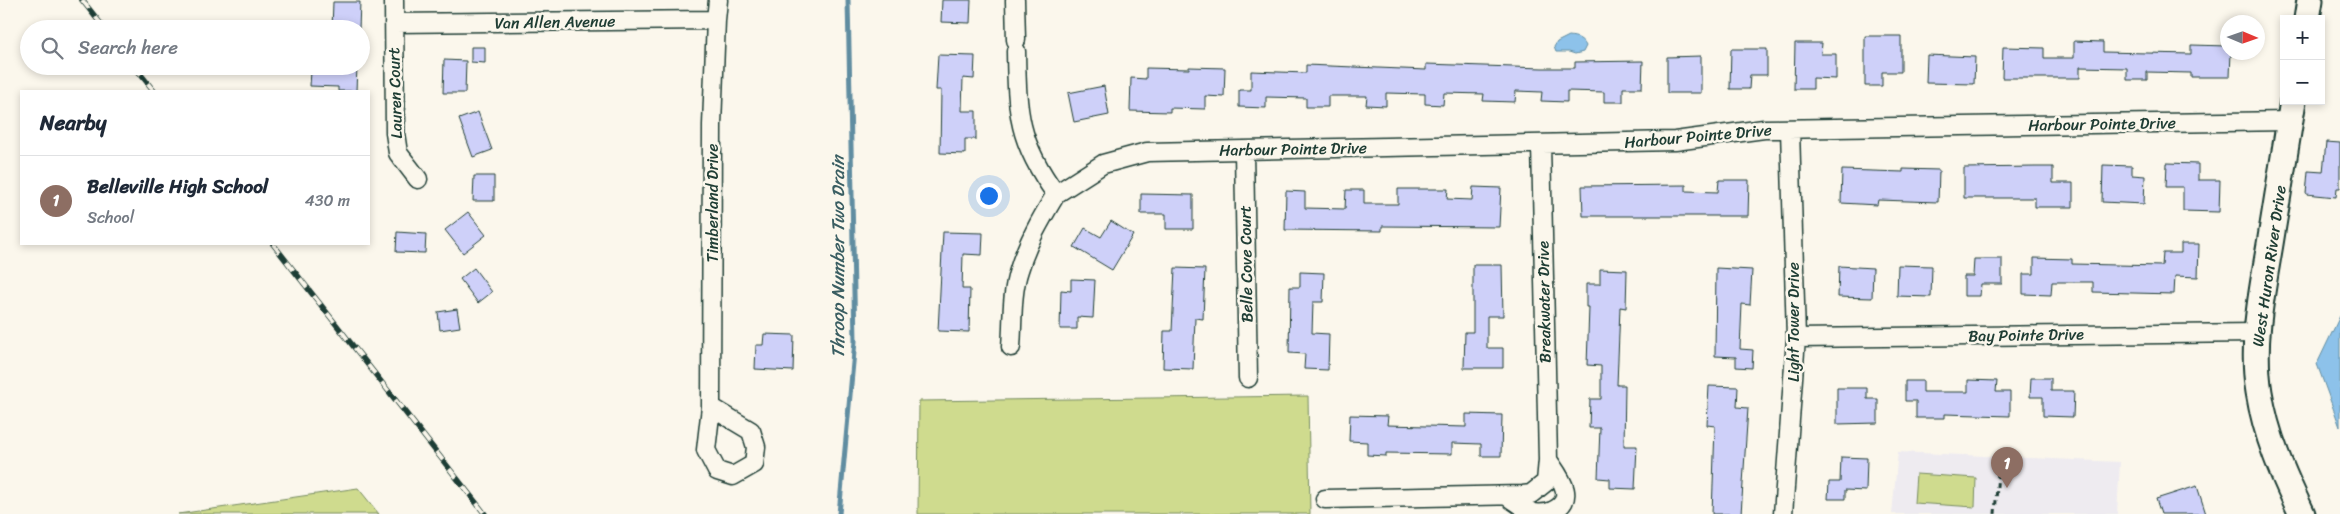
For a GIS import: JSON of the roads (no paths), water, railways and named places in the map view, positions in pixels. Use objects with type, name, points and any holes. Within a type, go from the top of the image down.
[{"type":"main road","points":[[2308,15],[2310,0]]},
{"type":"main road","name":"West Huron River Drive","points":[[2292,111],[2257,333],[2259,390],[2265,423],[2282,472],[2302,514]]},
{"type":"street","name":"Lauren Court","points":[[394,0],[393,104],[398,153],[418,179]]},
{"type":"street","name":"Timberland Drive","points":[[711,407],[712,125],[718,0]]},
{"type":"street","points":[[1011,347],[1018,272],[1033,234],[1056,194],[1042,175],[1028,148],[1020,121],[1016,97],[1015,0]]},
{"type":"street","name":"Van Allen Avenue","points":[[394,23],[716,20]]},
{"type":"street","name":"Harbour Pointe Drive","points":[[1056,194],[1103,164],[1147,152],[1675,141],[1764,129],[2292,111]]},
{"type":"street","name":"Light Tower Drive","points":[[1783,514],[1796,338],[1790,129]]},
{"type":"street","name":"Breakwater Drive","points":[[1325,499],[1507,496],[1531,494],[1546,482],[1548,460],[1541,144]]},
{"type":"street","name":"Belle Cove Court","points":[[1244,151],[1248,378]]},
{"type":"street","name":"Bay Pointe Drive","points":[[1796,338],[2257,333]]},
{"type":"street","points":[[1507,496],[1533,513],[1546,513],[1558,508],[1564,501],[1566,489],[1548,460]]},
{"type":"water","points":[[1569,36],[1577,37],[1583,41],[1586,46],[1583,52],[1575,54],[1556,52],[1554,47],[1557,42]]},
{"type":"water","points":[[2340,316],[2340,427],[2317,364]]},
{"type":"waterway","name":"Throop Number Two Drain","points":[[839,514],[855,341],[848,0]]},
{"type":"railway","points":[[82,0],[98,20]]},
{"type":"railway","points":[[141,75],[153,90]]},
{"type":"railway","points":[[274,245],[485,514]]},
{"type":"place","name":"Belleville High School","points":[[2007,488]]}]
